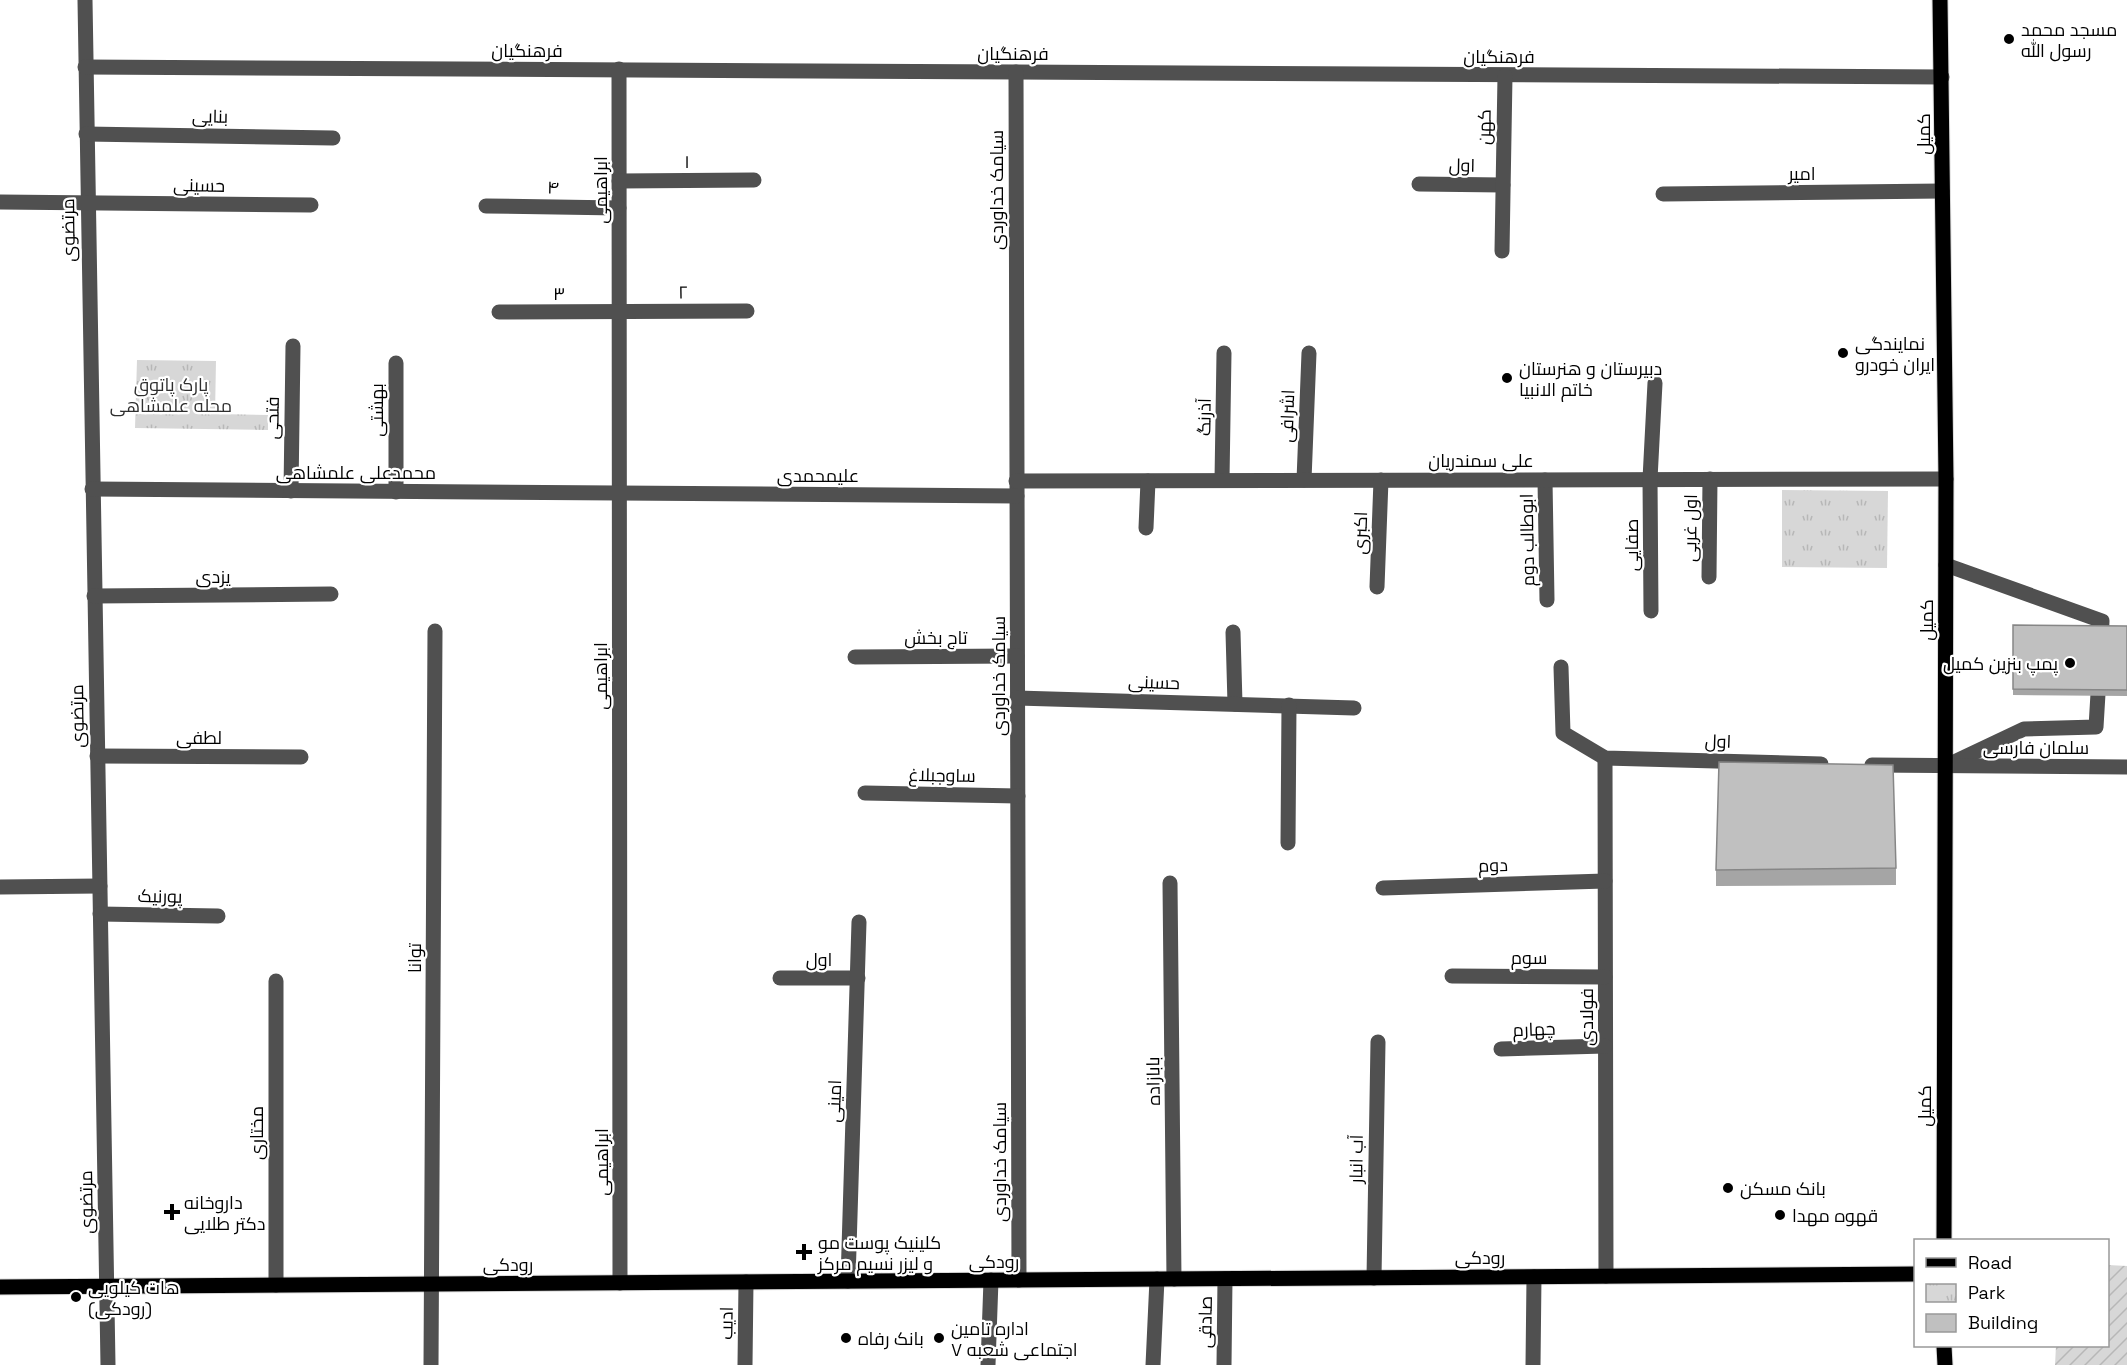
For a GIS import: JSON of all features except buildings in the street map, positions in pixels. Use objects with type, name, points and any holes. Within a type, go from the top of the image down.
[{"type":"main road","name":"کمیل","points":[[1940,0],[1946,479],[1944,1239]]},
{"type":"main road","name":"رودکی","points":[[0,1287],[1914,1274]]},
{"type":"main road","points":[[1944,1347],[1945,1365]]},
{"type":"street","name":"مرتضوی","points":[[85,0],[108,1365]]},
{"type":"street","name":"فرهنگیان","points":[[85,67],[1942,77]]},
{"type":"street","name":"ابراهیمی","points":[[620,69],[620,1283]]},
{"type":"street","name":"سیامک خداوردی","points":[[1016,72],[1019,1280]]},
{"type":"street","name":"کهن","points":[[1502,251],[1505,76]]},
{"type":"street","name":"بنایی","points":[[86,134],[333,138]]},
{"type":"street","name":"۱","points":[[619,181],[754,180]]},
{"type":"street","name":"اول","points":[[1419,184],[1503,185]]},
{"type":"street","name":"امیر","points":[[1663,194],[1942,191]]},
{"type":"street","name":"حسینی","points":[[0,202],[311,205]]},
{"type":"street","name":"۴","points":[[486,206],[619,207]]},
{"type":"street","name":"۲","points":[[620,313],[747,310]]},
{"type":"street","name":"۳","points":[[499,312],[620,313]]},
{"type":"street","name":"فتحی","points":[[291,491],[293,346]]},
{"type":"street","name":"آذرنگ","points":[[1222,480],[1224,353]]},
{"type":"street","name":"اشرافی","points":[[1304,480],[1309,353]]},
{"type":"street","name":"بهشتی","points":[[396,363],[396,492]]},
{"type":"street","name":"صفایی","points":[[1651,611],[1650,479],[1654,383]]},
{"type":"street","name":"علی سمندریان","points":[[1017,489],[1148,481],[1222,480],[1946,479]]},
{"type":"street","name":"اکبری","points":[[1377,587],[1381,480]]},
{"type":"street","name":"ابوطالب دوم","points":[[1545,480],[1547,600]]},
{"type":"street","name":"اول غربی","points":[[1709,577],[1710,480]]},
{"type":"street","points":[[1146,528],[1148,481]]},
{"type":"street","name":"محمدعلی علمشاهی","points":[[92,489],[620,493]]},
{"type":"street","name":"علیمحمدی","points":[[620,493],[1017,489]]},
{"type":"street","points":[[1945,767],[2024,729],[2096,727],[2102,621],[1946,565]]},
{"type":"street","name":"یزدی","points":[[94,596],[331,594]]},
{"type":"street","name":"توانا","points":[[431,1365],[435,631]]},
{"type":"street","points":[[1233,632],[1234,704]]},
{"type":"street","name":"تاج بخش","points":[[855,657],[1017,657]]},
{"type":"street","name":"اول","points":[[1560,667],[1563,733],[1605,758],[1945,767]]},
{"type":"street","name":"حسینی","points":[[1017,698],[1354,708]]},
{"type":"street","points":[[1288,843],[1289,705]]},
{"type":"street","name":"لطفی","points":[[97,756],[301,757]]},
{"type":"street","name":"فولادی","points":[[1605,758],[1606,1276]]},
{"type":"street","name":"سلمان فارسی","points":[[1945,767],[2127,767]]},
{"type":"street","name":"ساوجبلاغ","points":[[865,793],[1018,796]]},
{"type":"street","name":"دوم","points":[[1383,888],[1605,881]]},
{"type":"street","name":"بابازاده","points":[[1170,883],[1174,1279]]},
{"type":"street","points":[[0,887],[99,886]]},
{"type":"street","name":"پورنیک","points":[[100,914],[218,916]]},
{"type":"street","name":"امینی","points":[[848,1281],[860,922]]},
{"type":"street","name":"سوم","points":[[1452,976],[1605,977]]},
{"type":"street","name":"اول","points":[[780,978],[858,978]]},
{"type":"street","name":"مختاری","points":[[276,981],[276,1286]]},
{"type":"street","name":"آب انبار","points":[[1374,1278],[1378,1042]]},
{"type":"street","name":"چهارم","points":[[1501,1049],[1605,1046]]},
{"type":"street","points":[[1533,1365],[1534,1276]]},
{"type":"street","points":[[1153,1365],[1156,1279]]},
{"type":"street","name":"صادقی","points":[[1224,1365],[1225,1279]]},
{"type":"street","points":[[988,1365],[991,1280]]},
{"type":"street","name":"ادیب","points":[[745,1365],[746,1282]]},
{"type":"green space","name":"پارک پاتوق محله علمشاهی","points":[[137,360],[216,361],[215,414],[268,415],[268,430],[135,428]]},
{"type":"green space","points":[[1782,490],[1888,491],[1887,568],[1782,567]]},
{"type":"green space","points":[[2109,1265],[2127,1266],[2127,1365],[2055,1365],[2056,1347],[2109,1347]]},
{"type":"place","name":"مسجد محمد رسول الله","points":[[2009,39]]},
{"type":"place","name":"نمایندگی ایران خودرو","points":[[1843,353]]},
{"type":"place","name":"دبیرستان و هنرستان خاتم الانبیا","points":[[1507,378]]},
{"type":"place","name":"پمپ بنزین کمیل","points":[[2070,663]]},
{"type":"place","name":"بانک مسکن","points":[[1728,1188]]},
{"type":"place","name":"داروخانه دکتر طلایی","points":[[172,1212]]},
{"type":"place","name":"قهوه مهدا","points":[[1780,1215]]},
{"type":"place","name":"کلینیک پوست مو و لیزر نسیم مرکز","points":[[804,1252]]},
{"type":"place","name":"هات کیلویی (رودکی)","points":[[76,1297]]},
{"type":"place","name":"بانک رفاه","points":[[846,1338]]},
{"type":"place","name":"اداره تامین اجتماعی شعبه ۷","points":[[939,1338]]}]
